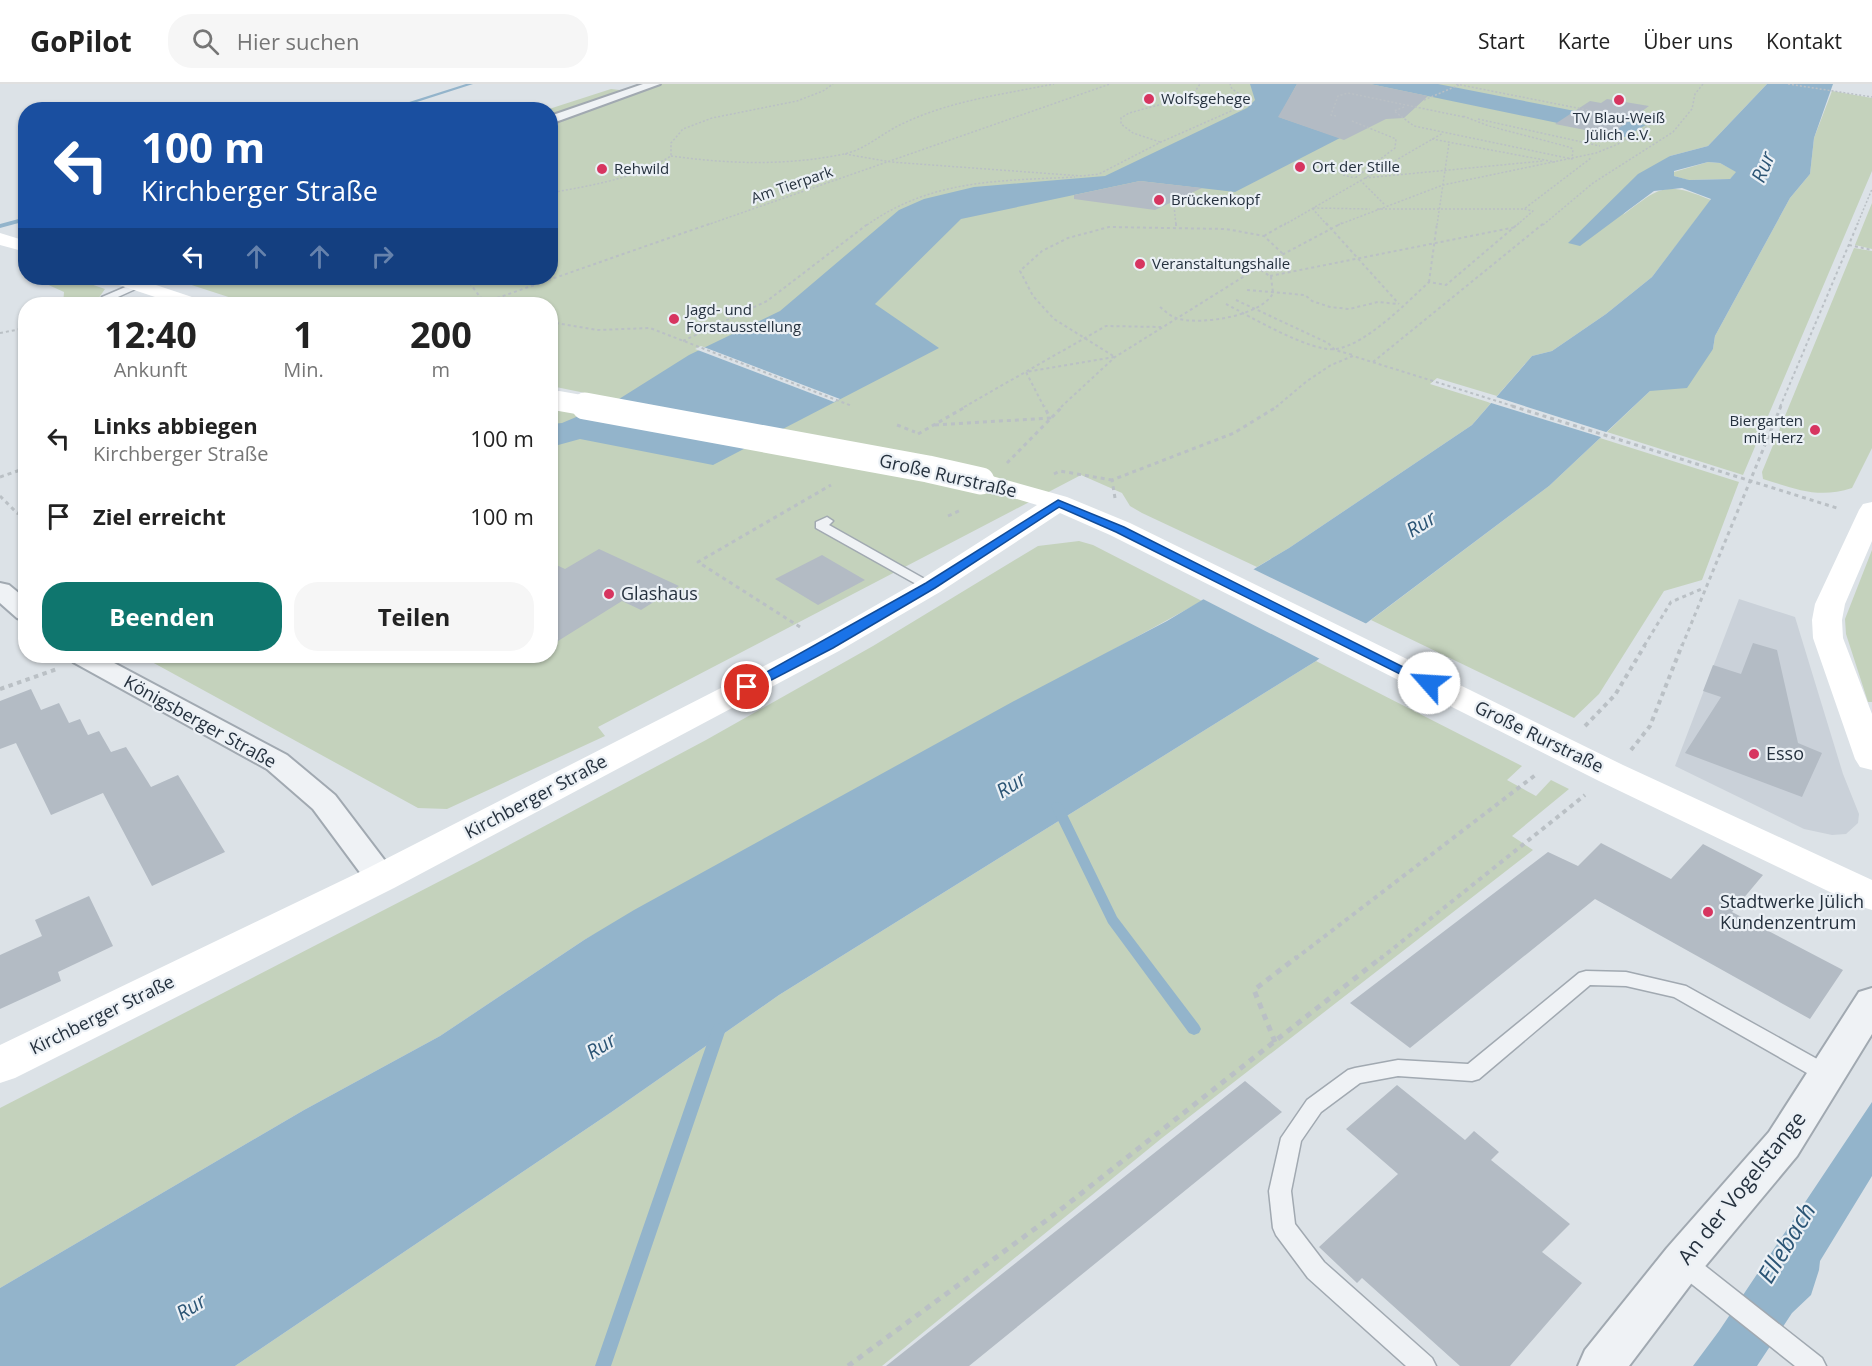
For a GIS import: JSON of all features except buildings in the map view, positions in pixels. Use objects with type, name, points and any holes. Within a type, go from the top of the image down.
[{"type":"main road","points":[[0,239],[18,245]]},
{"type":"main road","points":[[137,285],[173,297]]},
{"type":"main road","name":"Große Rurstraße","points":[[558,401],[917,467],[986,482],[1088,514],[1611,773],[1872,896]]},
{"type":"main road","name":"Kirchberger Straße","points":[[0,1065],[381,878],[828,645],[930,586],[1058,503]]},
{"type":"main road","points":[[1870,514],[1830,604],[1827,620],[1828,638],[1862,708],[1872,759]]},
{"type":"street","points":[[558,117],[654,84]]},
{"type":"street","points":[[0,590],[18,606]]},
{"type":"street","name":"Königsberger Straße","points":[[95,663],[277,762],[324,802],[381,878]]},
{"type":"street","name":"An der Vogelstange","points":[[1601,1366],[1682,1262],[1783,1144],[1872,1002]]},
{"type":"lane","points":[[108,297],[115,292],[137,285]]},
{"type":"lane","points":[[827,521],[820,525],[930,586]]},
{"type":"lane","points":[[1424,1366],[1316,1270],[1284,1228],[1280,1191],[1291,1138],[1314,1106],[1355,1076],[1398,1068],[1472,1073],[1586,978],[1626,979],[1679,991],[1828,1075]]},
{"type":"lane","points":[[1682,1262],[1733,1304],[1808,1360]]},
{"type":"path","points":[[671,156],[670,143],[683,129],[712,118],[797,101],[823,91],[833,84]]},
{"type":"path","points":[[558,191],[618,180],[656,167],[671,156],[721,163],[762,164],[845,154],[876,142],[903,123],[958,104],[1054,84]]},
{"type":"path","name":"Am Tierpark","points":[[558,277],[1110,84]]},
{"type":"path","points":[[1161,142],[1133,133],[1121,124],[1121,118],[1129,113],[1192,96],[1200,84]]},
{"type":"path","points":[[683,341],[738,318],[778,294],[885,211],[916,196],[971,184],[1099,174],[1161,142],[1247,104],[1249,100],[1232,89],[1230,84]]},
{"type":"path","points":[[1373,362],[1593,183],[1673,132],[1692,109],[1695,94],[1702,84]]},
{"type":"path","points":[[1788,84],[1871,96]]},
{"type":"path","points":[[986,482],[1115,357],[1259,267],[1330,228],[1384,204],[1443,185],[1596,153],[1618,144],[1653,123],[1458,85],[1424,100]]},
{"type":"path","points":[[1336,116],[1331,115],[1338,96],[1348,93],[1600,146]]},
{"type":"path","points":[[1404,107],[1394,111],[1414,126],[1572,159]]},
{"type":"path","points":[[1463,116],[1489,126],[1569,147],[1573,149],[1572,159]]},
{"type":"path","points":[[1352,121],[1396,139],[1395,148],[1355,178]]},
{"type":"path","points":[[1264,236],[1444,132]]},
{"type":"path","points":[[1431,139],[1543,161],[1561,162]]},
{"type":"path","points":[[1613,142],[1618,144]]},
{"type":"path","points":[[1335,350],[1369,332],[1430,282],[1438,210],[1449,143]]},
{"type":"path","points":[[845,154],[891,162],[1082,176]]},
{"type":"path","points":[[1524,209],[1591,158]]},
{"type":"path","points":[[1343,175],[1362,179],[1543,161]]},
{"type":"path","points":[[1297,165],[1304,166]]},
{"type":"path","points":[[1362,179],[1384,204]]},
{"type":"path","points":[[848,1366],[1054,1214],[1275,1042],[1611,773],[1650,726],[1705,587],[1872,189]]},
{"type":"path","points":[[1174,206],[1176,226]]},
{"type":"path","points":[[1312,208],[1524,209],[1533,211],[1517,227],[1446,285],[1430,282]]},
{"type":"path","points":[[1312,208],[1399,304]]},
{"type":"path","points":[[1115,357],[1054,319],[1033,296],[1020,271],[1042,251],[1068,238],[1109,227],[1176,226],[1226,229],[1264,236],[1283,254]]},
{"type":"path","points":[[1270,276],[1517,227]]},
{"type":"path","points":[[1849,245],[1872,250]]},
{"type":"path","points":[[1160,307],[1175,318],[1203,319],[1242,313],[1266,303],[1275,291],[1276,285],[1270,276],[1259,267],[1239,265]]},
{"type":"path","points":[[470,285],[480,297]]},
{"type":"path","name":"Am Tierpark","points":[[500,297],[535,285]]},
{"type":"path","points":[[1247,290],[1305,295],[1312,301],[1330,307],[1349,309],[1378,302],[1404,305]]},
{"type":"path","points":[[1236,300],[1328,343],[1335,350]]},
{"type":"path","points":[[1226,304],[1316,347],[1335,350],[1750,482],[1870,514]]},
{"type":"path","points":[[558,324],[577,328],[650,328],[852,406]]},
{"type":"path","points":[[0,333],[18,330]]},
{"type":"path","points":[[1114,498],[1112,480],[1233,433],[1283,403],[1307,381],[1331,365],[1353,356]]},
{"type":"path","points":[[1050,418],[1026,372],[1115,357]]},
{"type":"path","points":[[935,425],[1050,418]]},
{"type":"path","points":[[897,425],[919,433]]},
{"type":"path","points":[[0,477],[18,471]]},
{"type":"path","points":[[0,496],[18,513]]},
{"type":"path","points":[[1583,728],[1615,695],[1671,602],[1705,587]]},
{"type":"path","points":[[0,689],[68,663]]},
{"type":"path","points":[[1275,1042],[1254,990],[1538,773]]},
{"type":"shaded area","points":[[1739,599],[1795,617],[1843,774],[1859,814],[1858,823],[1846,834],[1832,835],[1804,829],[1675,766]]},
{"type":"green space","points":[[660,84],[1767,84],[1708,146],[1670,156],[1623,215],[1655,192],[1664,190],[1683,190],[1711,200],[1652,277],[1606,314],[1552,351],[1532,356],[1497,396],[1437,378],[1430,384],[1491,403],[1472,425],[1257,567],[1142,513],[1130,506],[1122,493],[1081,475],[598,727],[605,736],[447,809],[418,808],[154,663],[558,663],[558,410],[600,396],[558,387],[558,297],[228,297],[192,285],[558,285],[558,106],[611,89],[637,92]]},
{"type":"green space","points":[[1832,91],[1872,98],[1872,171],[1743,475],[1607,432],[1650,391],[1713,349],[1715,336],[1790,198],[1810,174],[1814,138]]},
{"type":"green space","points":[[1708,162],[1720,163],[1737,172],[1730,179],[1688,180],[1674,176],[1674,172]]},
{"type":"green space","points":[[1872,203],[1872,249],[1855,245]]},
{"type":"green space","points":[[1854,248],[1872,251],[1872,448],[1852,488],[1818,493],[1763,479],[1762,472]]},
{"type":"green space","points":[[48,285],[93,285],[105,289],[99,297],[64,297],[64,292]]},
{"type":"green space","points":[[1600,438],[1739,482],[1702,580],[1664,591],[1599,694],[1574,718],[1371,620],[1549,486]]},
{"type":"green space","points":[[1079,541],[1093,545],[1202,601],[584,940],[440,1036],[304,1110],[0,1288],[0,1108],[477,862],[706,740],[873,646],[1038,546]]},
{"type":"green space","points":[[1872,550],[1872,702],[1868,702],[1846,634],[1845,619]]},
{"type":"green space","points":[[1316,661],[1522,766],[1507,780],[1536,796],[1551,780],[1569,789],[1512,836],[1533,850],[1162,1138],[882,1366],[235,1366],[613,1111],[779,995]]},
{"type":"water","points":[[1250,84],[1297,84],[1279,117],[1340,138],[1235,192],[1140,181],[961,219],[875,304],[939,348],[713,465],[580,439],[558,445],[558,423],[619,399],[689,355],[780,311],[899,210],[924,199],[974,187],[1105,176],[1247,108],[1255,100]]},
{"type":"water","points":[[1370,84],[1438,84],[1646,125],[1625,137]]},
{"type":"water","name":"Rur","points":[[1767,84],[1833,84],[1814,138],[1810,174],[1790,198],[1715,336],[1713,349],[1687,388],[1650,391],[1549,486],[1316,661],[779,995],[613,1111],[235,1366],[0,1366],[0,1288],[304,1110],[440,1036],[584,940],[634,910],[1014,701],[1167,621],[1289,548],[1472,425],[1532,356],[1552,351],[1606,314],[1652,277],[1711,199],[1682,188],[1654,191],[1580,246],[1568,243],[1638,174],[1670,156],[1708,146]],"holes":[[[1708,162],[1720,163],[1736,172],[1730,179],[1689,180],[1674,176],[1674,171]]]},
{"type":"water","name":"Ellebach","points":[[1872,1102],[1872,1176],[1820,1261],[1811,1295],[1792,1313],[1757,1366],[1693,1366],[1719,1331]]},
{"type":"pier","points":[[701,346],[840,399],[834,402],[695,349]]},
{"type":"pier","points":[[1493,396],[1609,433],[1604,438],[1488,402]]},
{"type":"pier","points":[[1251,568],[1369,625],[1322,660],[1201,598]]},
{"type":"waterway","points":[[412,102],[471,84]]},
{"type":"waterway","points":[[0,226],[18,221]]},
{"type":"waterway","points":[[1057,806],[1112,920],[1194,1029]]},
{"type":"waterway","points":[[603,1366],[719,1029]]},
{"type":"place","name":"Wolfsgehege","points":[[1149,99]]},
{"type":"place","name":"TV Blau-Weiß Jülich e.V.","points":[[1619,100]]},
{"type":"place","name":"Ort der Stille","points":[[1300,167]]},
{"type":"place","name":"Rehwild","points":[[602,169]]},
{"type":"place","name":"Brückenkopf","points":[[1159,200]]},
{"type":"place","name":"Veranstaltungshalle","points":[[1140,264]]},
{"type":"place","name":"Jagd- und Forstausstellung","points":[[674,319]]},
{"type":"place","name":"Biergarten mit Herz","points":[[1815,430]]},
{"type":"place","name":"Glashaus","points":[[609,594]]},
{"type":"place","name":"Esso","points":[[1754,754]]},
{"type":"place","name":"Stadtwerke Jülich Kundenzentrum","points":[[1708,912]]},
{"type":"route","points":[[747,687],[828,645],[930,586],[1058,503],[1120,529],[1429,683]]}]
